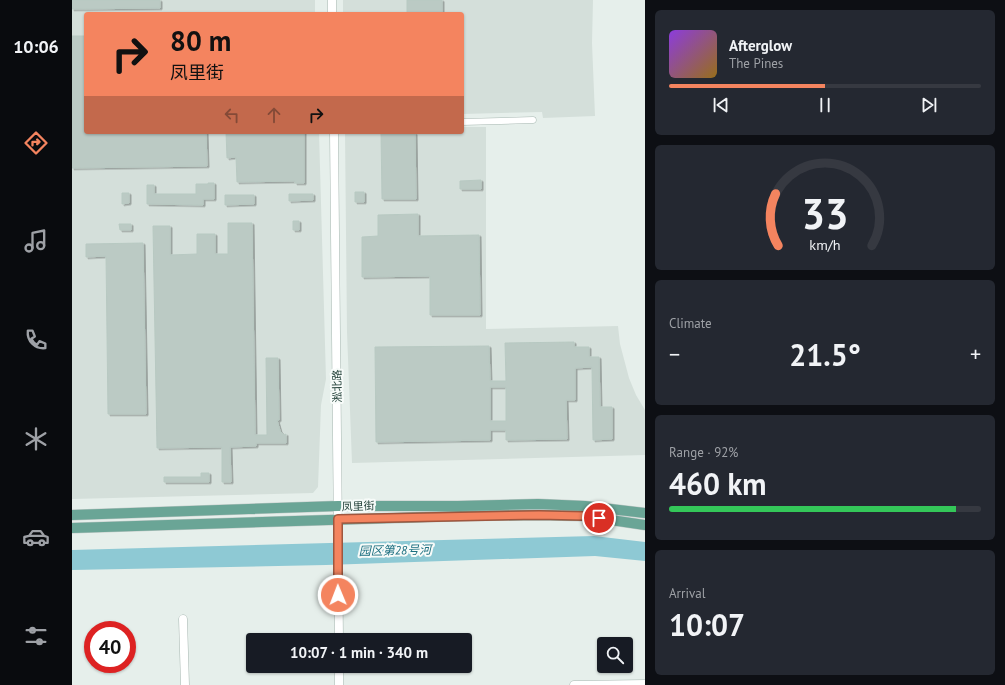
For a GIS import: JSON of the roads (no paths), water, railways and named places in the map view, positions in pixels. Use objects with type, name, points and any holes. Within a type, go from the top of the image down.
[{"type":"main road","name":"凤里街","points":[[72,515],[338,506],[538,504],[585,506],[645,513]]},
{"type":"main road","name":"凤里街","points":[[72,528],[338,519],[539,515],[584,516],[645,525]]},
{"type":"street","points":[[332,0],[332,12]]},
{"type":"street","points":[[464,122],[533,120]]},
{"type":"street","name":"淞北路","points":[[334,134],[339,633]]},
{"type":"street","points":[[183,619],[184,685]]},
{"type":"street","points":[[339,673],[339,685]]},
{"type":"street","points":[[574,685],[645,684]]},
{"type":"water","name":"园区第28号河","points":[[594,536],[645,542],[645,561],[595,556],[326,565],[72,570],[72,550]]}]
